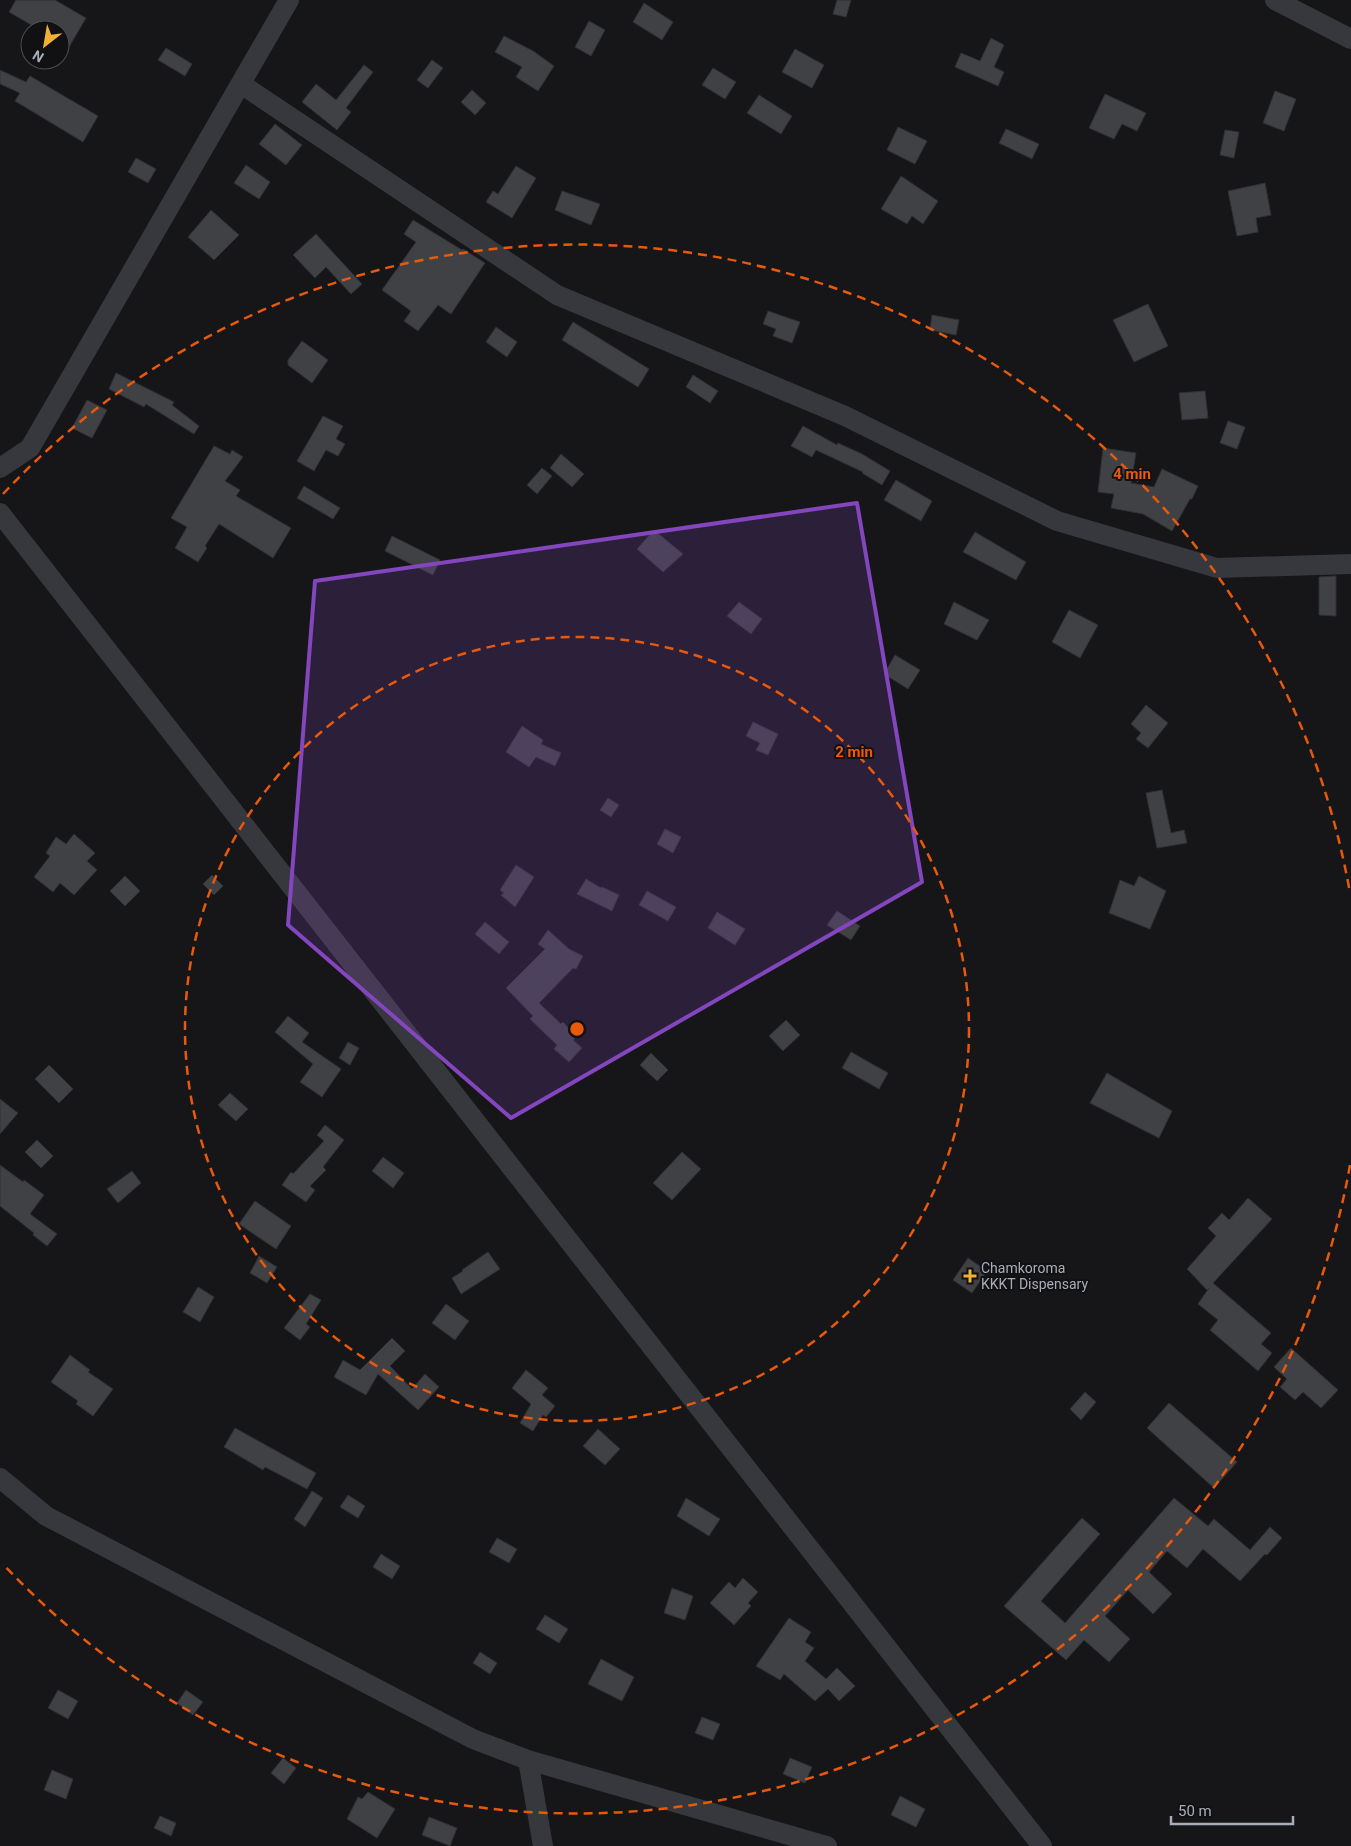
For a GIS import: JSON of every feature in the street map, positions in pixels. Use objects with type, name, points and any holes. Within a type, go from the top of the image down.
[{"type":"street","points":[[0,468],[30,448],[289,0]]},
{"type":"street","points":[[1275,0],[1351,38]]},
{"type":"street","points":[[241,84],[557,295],[846,416],[1057,520],[1217,568],[1351,564]]},
{"type":"street","points":[[0,513],[1042,1846]]},
{"type":"street","points":[[0,1478],[46,1516],[473,1739],[528,1760],[828,1846]]},
{"type":"street","points":[[528,1760],[543,1846]]},
{"type":"highlighted area","points":[[857,503],[922,882],[511,1118],[288,925],[315,581]]},
{"type":"building","points":[[16,0],[55,0],[86,18],[70,45],[70,20],[23,20],[9,12]]},
{"type":"building","points":[[837,0],[851,0],[846,17],[833,14]]},
{"type":"building","points":[[644,3],[673,22],[662,40],[633,22]]},
{"type":"building","points":[[589,21],[605,30],[591,56],[575,47]]},
{"type":"building","points":[[504,36],[533,51],[554,66],[538,91],[516,77],[522,67],[495,52]]},
{"type":"building","points":[[991,38],[1004,45],[994,67],[1004,72],[998,86],[955,67],[961,53],[980,61]]},
{"type":"building","points":[[166,48],[192,64],[185,76],[158,60]]},
{"type":"building","points":[[795,49],[824,65],[812,88],[782,72]]},
{"type":"building","points":[[432,60],[443,68],[428,88],[417,80]]},
{"type":"building","points":[[364,65],[373,72],[346,108],[351,112],[337,130],[302,102],[316,84],[336,100]]},
{"type":"building","points":[[713,68],[736,82],[725,99],[702,85]]},
{"type":"building","points":[[0,70],[26,82],[30,76],[98,116],[83,142],[15,101],[20,93],[0,84]]},
{"type":"building","points":[[472,90],[486,103],[475,115],[461,102]]},
{"type":"building","points":[[1275,91],[1296,99],[1284,131],[1263,123]]},
{"type":"building","points":[[1105,94],[1146,113],[1137,131],[1122,124],[1114,139],[1089,128]]},
{"type":"building","points":[[759,95],[792,116],[781,134],[747,113]]},
{"type":"building","points":[[275,124],[302,145],[286,165],[259,144]]},
{"type":"building","points":[[898,127],[927,141],[915,164],[887,150]]},
{"type":"building","points":[[1006,129],[1039,144],[1032,159],[999,143]]},
{"type":"building","points":[[1225,130],[1239,132],[1234,158],[1220,155]]},
{"type":"building","points":[[136,158],[156,169],[148,183],[128,172]]},
{"type":"building","points":[[246,165],[270,182],[259,199],[234,183]]},
{"type":"building","points":[[516,166],[536,178],[512,218],[486,202],[493,191],[498,194]]},
{"type":"building","points":[[901,176],[938,201],[923,224],[912,216],[907,224],[881,209]]},
{"type":"building","points":[[1265,183],[1271,215],[1256,218],[1258,232],[1237,236],[1228,191]]},
{"type":"building","points":[[562,191],[600,204],[591,225],[555,210]]},
{"type":"building","points":[[211,210],[239,235],[214,260],[188,237]]},
{"type":"building","points":[[413,220],[485,263],[451,314],[438,305],[418,331],[404,321],[411,311],[382,290],[416,242],[404,234]]},
{"type":"building","points":[[316,234],[362,284],[351,294],[326,267],[315,278],[293,255]]},
{"type":"building","points":[[1148,304],[1168,346],[1134,362],[1113,320]]},
{"type":"building","points":[[768,311],[800,322],[792,343],[773,336],[776,329],[763,324]]},
{"type":"building","points":[[932,315],[959,320],[956,335],[930,330]]},
{"type":"building","points":[[573,322],[649,369],[638,387],[562,340]]},
{"type":"building","points":[[496,327],[517,342],[507,357],[486,342]]},
{"type":"building","points":[[302,341],[328,360],[312,383],[288,365],[288,360]]},
{"type":"building","points":[[116,373],[174,402],[172,405],[199,426],[194,434],[146,404],[144,407],[109,389]]},
{"type":"building","points":[[693,375],[718,391],[710,403],[686,387]]},
{"type":"building","points":[[1205,391],[1208,418],[1182,420],[1179,393]]},
{"type":"building","points":[[87,400],[107,410],[92,438],[72,428]]},
{"type":"building","points":[[323,416],[343,426],[336,439],[345,444],[338,456],[326,450],[314,471],[297,461]]},
{"type":"building","points":[[1228,421],[1245,427],[1237,449],[1220,443]]},
{"type":"building","points":[[803,426],[837,445],[838,443],[862,454],[890,471],[882,485],[863,472],[816,450],[812,457],[791,446]]},
{"type":"building","points":[[214,446],[230,454],[232,450],[243,457],[225,481],[240,490],[236,496],[291,528],[273,558],[219,524],[205,546],[207,548],[198,562],[175,548],[187,527],[171,518]]},
{"type":"building","points":[[1103,448],[1136,453],[1131,483],[1154,487],[1162,469],[1198,486],[1172,531],[1143,514],[1111,508],[1114,494],[1098,492]]},
{"type":"building","points":[[561,454],[584,474],[572,487],[550,468]]},
{"type":"building","points":[[542,468],[552,476],[537,494],[527,485]]},
{"type":"building","points":[[896,480],[932,501],[921,521],[884,500]]},
{"type":"building","points":[[304,486],[340,508],[333,519],[297,498]]},
{"type":"building","points":[[654,530],[683,554],[663,572],[637,549]]},
{"type":"building","points":[[975,532],[1026,562],[1016,580],[963,552]]},
{"type":"building","points":[[392,536],[440,560],[433,575],[385,551]]},
{"type":"building","points":[[1336,576],[1336,616],[1319,615],[1319,577]]},
{"type":"building","points":[[739,602],[762,619],[751,634],[727,616]]},
{"type":"building","points":[[954,602],[989,620],[977,640],[944,624]]},
{"type":"building","points":[[1069,610],[1098,625],[1080,658],[1052,642]]},
{"type":"building","points":[[895,655],[920,670],[908,689],[884,674]]},
{"type":"building","points":[[1146,705],[1168,723],[1148,748],[1136,739],[1141,733],[1131,724]]},
{"type":"building","points":[[753,722],[778,734],[768,755],[756,750],[760,743],[746,736]]},
{"type":"building","points":[[522,726],[543,740],[541,744],[561,753],[555,766],[536,757],[529,767],[506,752]]},
{"type":"building","points":[[1162,790],[1171,833],[1184,830],[1187,843],[1157,848],[1146,793]]},
{"type":"building","points":[[608,798],[619,805],[611,817],[600,810]]},
{"type":"building","points":[[665,829],[681,837],[673,853],[657,844]]},
{"type":"building","points":[[74,834],[95,853],[87,861],[97,870],[74,895],[60,883],[53,892],[34,877],[50,856],[46,853],[56,837],[66,844]]},
{"type":"building","points":[[516,865],[534,877],[515,907],[501,895],[504,893],[500,890]]},
{"type":"building","points":[[212,875],[223,886],[214,895],[203,884]]},
{"type":"building","points":[[125,876],[140,891],[125,906],[110,891]]},
{"type":"building","points":[[1139,876],[1166,891],[1150,929],[1109,913],[1120,880],[1134,886]]},
{"type":"building","points":[[586,879],[601,888],[619,895],[612,911],[577,894]]},
{"type":"building","points":[[647,891],[676,907],[668,921],[639,905]]},
{"type":"building","points":[[837,911],[860,926],[851,940],[827,925]]},
{"type":"building","points":[[717,912],[745,929],[735,945],[708,928]]},
{"type":"building","points":[[485,922],[509,942],[499,954],[475,934]]},
{"type":"building","points":[[548,930],[569,949],[583,956],[576,969],[573,968],[539,1003],[561,1024],[563,1022],[576,1037],[573,1040],[582,1048],[569,1062],[554,1049],[557,1045],[530,1019],[533,1016],[506,988],[545,949],[538,944]]},
{"type":"building","points":[[288,1016],[309,1033],[302,1042],[341,1069],[322,1097],[300,1082],[313,1064],[275,1032]]},
{"type":"building","points":[[786,1020],[800,1035],[783,1051],[769,1036]]},
{"type":"building","points":[[348,1042],[359,1048],[350,1065],[339,1058]]},
{"type":"building","points":[[851,1052],[888,1073],[879,1089],[842,1068]]},
{"type":"building","points":[[651,1053],[668,1070],[657,1081],[640,1065]]},
{"type":"building","points":[[49,1065],[73,1089],[59,1103],[35,1079]]},
{"type":"building","points":[[1107,1073],[1172,1111],[1159,1138],[1090,1103]]},
{"type":"building","points":[[230,1093],[248,1109],[236,1121],[218,1105]]},
{"type":"building","points":[[0,1099],[18,1113],[0,1134]]},
{"type":"building","points":[[325,1125],[344,1140],[323,1167],[326,1170],[310,1186],[315,1190],[306,1202],[282,1185],[291,1172],[293,1174],[324,1141],[317,1135]]},
{"type":"building","points":[[37,1140],[53,1156],[41,1168],[25,1152]]},
{"type":"building","points":[[682,1152],[701,1169],[672,1200],[653,1183]]},
{"type":"building","points":[[383,1157],[404,1173],[393,1188],[372,1171]]},
{"type":"building","points":[[0,1165],[44,1195],[30,1214],[57,1234],[47,1246],[0,1206]]},
{"type":"building","points":[[132,1171],[141,1183],[118,1203],[107,1189]]},
{"type":"building","points":[[1248,1198],[1272,1219],[1213,1283],[1271,1333],[1261,1344],[1272,1353],[1258,1371],[1210,1330],[1218,1320],[1198,1304],[1209,1288],[1207,1290],[1187,1269],[1216,1236],[1208,1228],[1222,1213],[1229,1220]]},
{"type":"building","points":[[255,1201],[291,1226],[276,1249],[239,1224]]},
{"type":"building","points":[[488,1252],[500,1269],[461,1294],[452,1278]]},
{"type":"building","points":[[259,1256],[277,1267],[267,1283],[250,1273]]},
{"type":"building","name":"Chamkoroma KKKT Dispensary","points":[[968,1258],[987,1271],[972,1293],[953,1280]]},
{"type":"building","points":[[198,1287],[214,1297],[200,1322],[183,1312]]},
{"type":"building","points":[[310,1294],[321,1300],[306,1324],[310,1327],[300,1340],[284,1328]]},
{"type":"building","points":[[446,1304],[469,1321],[455,1340],[432,1323]]},
{"type":"building","points":[[392,1338],[405,1351],[390,1366],[412,1389],[425,1374],[439,1387],[418,1410],[378,1374],[366,1395],[334,1377],[343,1360],[360,1370]]},
{"type":"building","points":[[1291,1348],[1338,1390],[1321,1408],[1303,1392],[1295,1400],[1280,1387],[1287,1379],[1274,1367]]},
{"type":"building","points":[[70,1355],[90,1370],[88,1372],[113,1389],[93,1416],[76,1404],[78,1401],[51,1382]]},
{"type":"building","points":[[526,1370],[548,1388],[542,1395],[555,1406],[546,1417],[543,1415],[533,1431],[520,1423],[531,1404],[512,1388]]},
{"type":"building","points":[[1085,1392],[1096,1402],[1081,1420],[1070,1409]]},
{"type":"building","points":[[1169,1403],[1237,1462],[1214,1488],[1147,1428]]},
{"type":"building","points":[[235,1428],[316,1473],[307,1489],[265,1467],[263,1470],[224,1447]]},
{"type":"building","points":[[598,1429],[620,1449],[605,1465],[583,1446]]},
{"type":"building","points":[[312,1491],[323,1498],[305,1527],[294,1519]]},
{"type":"building","points":[[348,1495],[365,1506],[358,1518],[340,1507]]},
{"type":"building","points":[[686,1498],[720,1519],[709,1536],[677,1516]]},
{"type":"building","points":[[1174,1498],[1208,1526],[1214,1519],[1250,1550],[1270,1527],[1282,1538],[1240,1581],[1203,1549],[1187,1568],[1167,1551],[1149,1572],[1172,1594],[1153,1614],[1128,1590],[1105,1616],[1130,1639],[1109,1662],[1084,1640],[1066,1660],[1004,1606],[1082,1518],[1100,1534],[1041,1601],[1065,1623]]},
{"type":"building","points":[[497,1538],[517,1549],[509,1563],[489,1552]]},
{"type":"building","points":[[381,1554],[400,1566],[392,1579],[373,1567]]},
{"type":"building","points":[[743,1578],[758,1592],[748,1603],[751,1606],[734,1625],[710,1603],[729,1582],[735,1588]]},
{"type":"building","points":[[672,1588],[693,1596],[685,1620],[664,1613]]},
{"type":"building","points":[[545,1615],[568,1629],[559,1643],[536,1629]]},
{"type":"building","points":[[789,1618],[811,1632],[805,1642],[814,1648],[805,1661],[826,1679],[837,1668],[855,1686],[839,1701],[828,1689],[815,1701],[784,1674],[780,1680],[756,1666]]},
{"type":"building","points":[[480,1652],[497,1663],[490,1674],[473,1663]]},
{"type":"building","points":[[601,1659],[634,1677],[622,1701],[588,1684]]},
{"type":"building","points":[[58,1690],[78,1701],[68,1719],[48,1708]]},
{"type":"building","points":[[186,1690],[203,1702],[193,1715],[177,1703]]},
{"type":"building","points":[[702,1717],[720,1724],[713,1740],[695,1733]]},
{"type":"building","points":[[283,1758],[296,1768],[284,1784],[271,1773]]},
{"type":"building","points":[[790,1758],[812,1767],[805,1783],[783,1774]]},
{"type":"building","points":[[52,1770],[73,1779],[66,1799],[44,1790]]},
{"type":"building","points":[[368,1792],[395,1809],[377,1838],[347,1819],[358,1797],[362,1799]]},
{"type":"building","points":[[900,1796],[925,1809],[916,1827],[891,1815]]},
{"type":"building","points":[[160,1816],[176,1823],[171,1836],[154,1828]]},
{"type":"building","points":[[429,1817],[457,1828],[450,1846],[422,1835]]},
{"type":"place","name":"Chamkoroma KKKT Dispensary","points":[[970,1276]]}]
